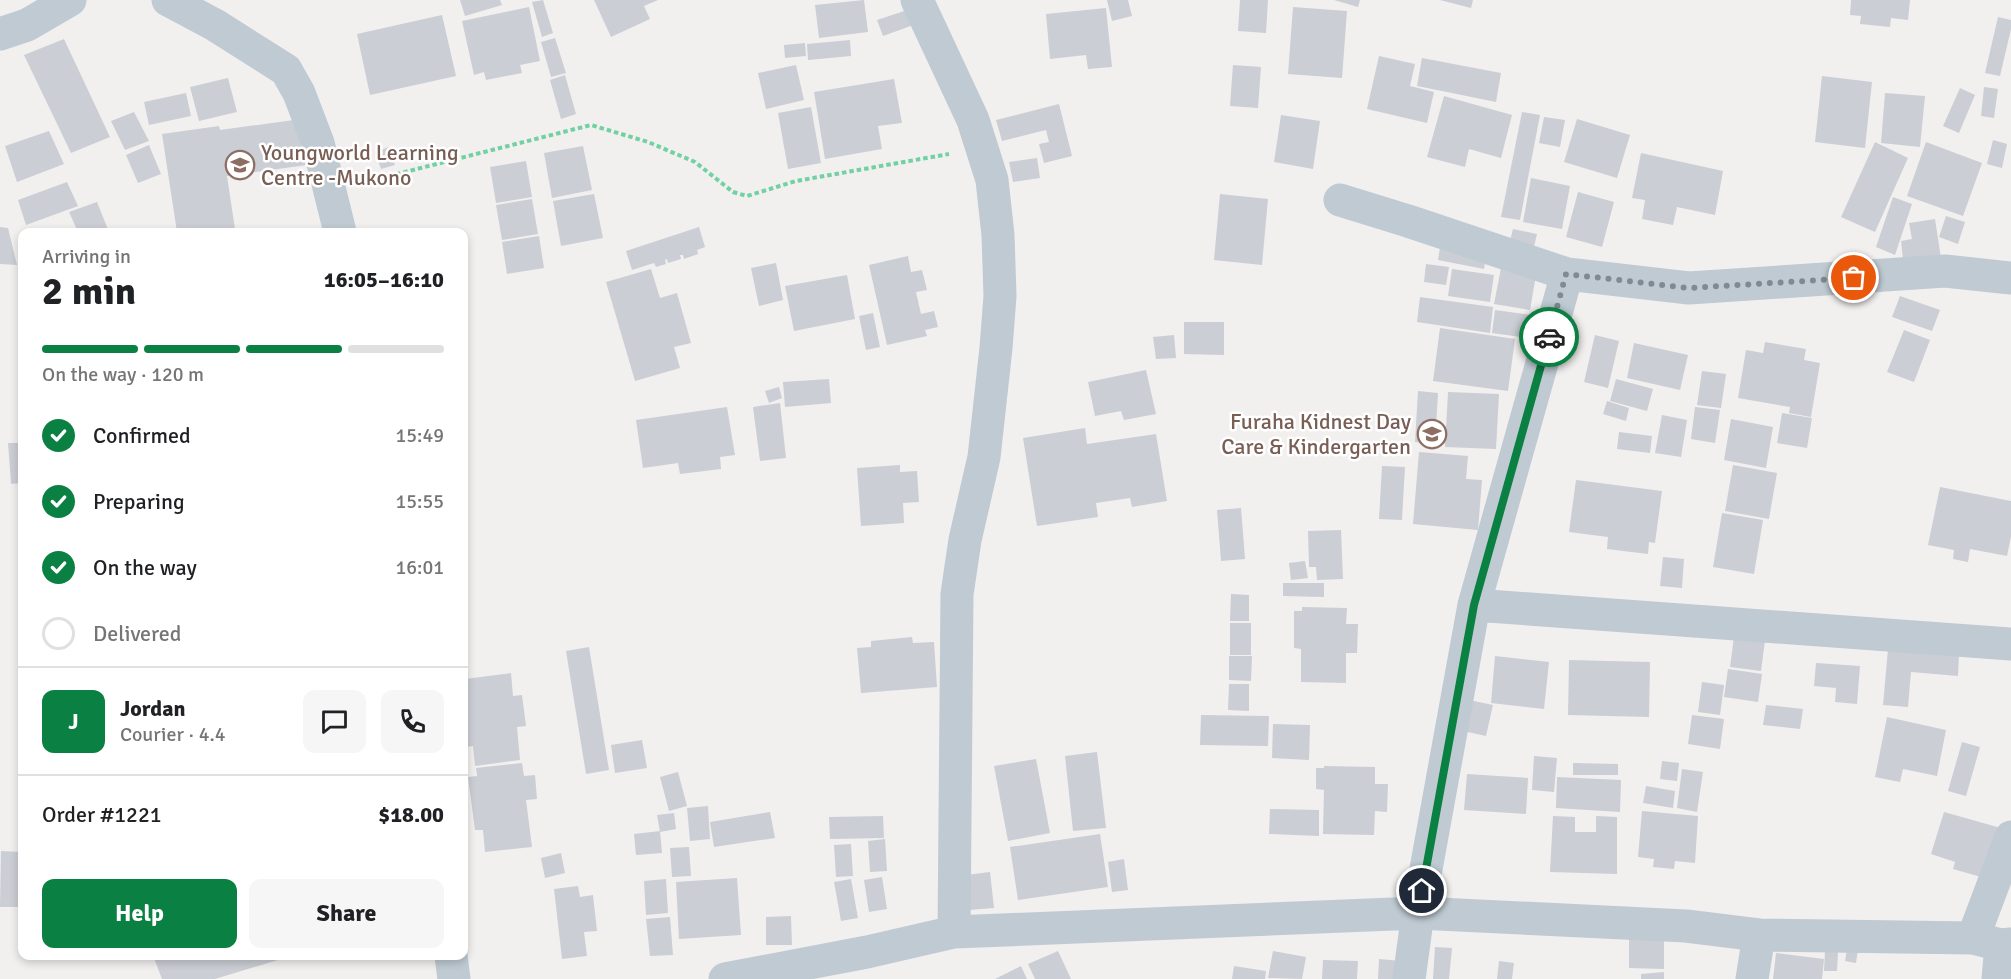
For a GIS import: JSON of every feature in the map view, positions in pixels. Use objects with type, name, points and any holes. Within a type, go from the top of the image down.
[{"type":"street","points":[[0,34],[27,25],[70,0]]},
{"type":"street","points":[[168,0],[214,25],[286,70],[299,93],[318,143],[339,228]]},
{"type":"street","points":[[917,0],[973,120],[992,180],[998,235],[1000,296],[984,457],[965,540],[957,594],[954,932]]},
{"type":"street","points":[[1340,200],[1408,220],[1566,274],[1689,288],[1945,272],[2011,278]]},
{"type":"street","points":[[1409,979],[1418,913],[1474,605],[1566,274]]},
{"type":"street","points":[[1474,605],[2011,644]]},
{"type":"street","points":[[1998,979],[1995,942],[2011,837]]},
{"type":"street","points":[[725,979],[867,952],[954,932],[1418,913],[1686,926],[1759,935],[1995,942]]},
{"type":"street","points":[[1752,979],[1759,935]]},
{"type":"street","points":[[452,960],[454,979]]},
{"type":"path","points":[[328,185],[397,174],[591,125],[648,142],[695,162],[733,192],[747,196],[796,181],[982,148]]},
{"type":"building","points":[[460,0],[500,0],[502,5],[465,16]]},
{"type":"building","points":[[543,0],[553,33],[542,37],[532,2]]},
{"type":"building","points":[[594,0],[658,0],[644,6],[650,19],[611,37]]},
{"type":"building","points":[[864,0],[868,32],[819,38],[815,5]]},
{"type":"building","points":[[1107,0],[1128,0],[1132,16],[1112,21]]},
{"type":"building","points":[[1240,0],[1268,0],[1266,33],[1238,31]]},
{"type":"building","points":[[1334,0],[1360,0],[1358,7]]},
{"type":"building","points":[[1440,0],[1473,0],[1471,8]]},
{"type":"building","points":[[1851,0],[1910,0],[1908,20],[1891,18],[1890,27],[1860,24],[1861,16],[1850,15]]},
{"type":"building","points":[[529,7],[540,61],[520,65],[522,73],[486,80],[484,72],[474,75],[462,21]]},
{"type":"building","points":[[1293,7],[1347,11],[1342,78],[1288,74]]},
{"type":"building","points":[[913,8],[919,23],[883,36],[877,20]]},
{"type":"building","points":[[1106,8],[1112,67],[1088,69],[1086,55],[1050,59],[1046,14]]},
{"type":"building","points":[[442,15],[456,76],[370,95],[357,34]]},
{"type":"building","points":[[1998,17],[2011,20],[2000,76],[1985,73]]},
{"type":"building","points":[[555,38],[566,73],[551,77],[541,42]]},
{"type":"building","points":[[64,39],[110,137],[71,153],[24,55]]},
{"type":"building","points":[[850,40],[851,56],[808,60],[807,44]]},
{"type":"building","points":[[805,43],[806,56],[785,58],[784,45]]},
{"type":"building","points":[[1379,56],[1415,64],[1410,86],[1434,92],[1427,123],[1367,109]]},
{"type":"building","points":[[1422,58],[1501,73],[1496,102],[1417,86]]},
{"type":"building","points":[[796,65],[804,100],[766,109],[758,73]]},
{"type":"building","points":[[1233,65],[1261,67],[1258,108],[1230,106]]},
{"type":"building","points":[[565,75],[576,114],[561,119],[550,80]]},
{"type":"building","points":[[1822,76],[1872,82],[1865,148],[1815,142]]},
{"type":"building","points":[[228,78],[237,112],[199,121],[190,87]]},
{"type":"building","points":[[894,79],[902,123],[878,126],[882,149],[825,159],[814,92]]},
{"type":"building","points":[[1984,87],[1998,89],[1994,118],[1981,116]]},
{"type":"building","points":[[1960,88],[1975,95],[1959,133],[1943,126]]},
{"type":"building","points":[[186,93],[191,116],[149,125],[144,102]]},
{"type":"building","points":[[1885,93],[1925,96],[1920,147],[1881,143]]},
{"type":"building","points":[[1444,96],[1512,115],[1501,158],[1469,149],[1465,167],[1427,157]]},
{"type":"building","points":[[1059,104],[1072,156],[1044,163],[1039,144],[1049,142],[1046,130],[1002,141],[996,120]]},
{"type":"building","points":[[811,107],[821,163],[788,169],[778,113]]},
{"type":"building","points":[[134,112],[149,141],[125,150],[111,121]]},
{"type":"building","points":[[1522,112],[1540,115],[1520,220],[1501,217]]},
{"type":"building","points":[[1281,115],[1320,121],[1313,169],[1274,162]]},
{"type":"building","points":[[1544,117],[1565,120],[1560,147],[1539,143]]},
{"type":"building","points":[[301,119],[307,165],[227,176],[235,228],[176,228],[162,134],[219,126],[220,130]]},
{"type":"building","points":[[1577,119],[1630,135],[1617,178],[1564,162]]},
{"type":"building","points":[[49,131],[64,164],[17,182],[5,146]]},
{"type":"building","points":[[1993,140],[2007,144],[2002,168],[1987,164]]},
{"type":"building","points":[[1875,142],[1908,158],[1875,232],[1841,217]]},
{"type":"building","points":[[1926,142],[1982,163],[1963,216],[1907,196]]},
{"type":"building","points":[[149,145],[161,174],[138,183],[126,155]]},
{"type":"building","points":[[583,146],[592,190],[552,198],[544,153]]},
{"type":"building","points":[[389,147],[395,165],[381,169],[375,152]]},
{"type":"building","points":[[1641,153],[1723,171],[1715,215],[1677,207],[1673,225],[1642,219],[1645,200],[1632,198]]},
{"type":"building","points":[[1037,158],[1040,178],[1013,182],[1009,162]]},
{"type":"building","points":[[526,161],[532,197],[496,203],[490,167]]},
{"type":"building","points":[[1531,178],[1570,186],[1562,229],[1523,222]]},
{"type":"building","points":[[67,182],[78,206],[26,225],[18,200]]},
{"type":"building","points":[[1578,192],[1614,202],[1602,247],[1566,237]]},
{"type":"building","points":[[594,194],[603,238],[561,246],[553,201]]},
{"type":"building","points":[[1220,194],[1268,199],[1262,265],[1214,260]]},
{"type":"building","points":[[1893,197],[1912,204],[1895,255],[1876,247]]},
{"type":"building","points":[[532,199],[538,234],[502,240],[496,205]]},
{"type":"building","points":[[97,202],[107,228],[76,228],[69,212]]},
{"type":"building","points":[[1946,216],[1965,222],[1958,244],[1939,237]]},
{"type":"building","points":[[1935,219],[1941,258],[1903,259],[1901,241],[1912,239],[1909,223]]},
{"type":"building","points":[[0,227],[8,228],[17,265],[0,264]]},
{"type":"building","points":[[699,227],[705,247],[697,250],[698,254],[684,259],[683,255],[680,255],[681,259],[668,263],[667,259],[665,260],[666,264],[656,267],[654,263],[632,270],[626,251]]},
{"type":"building","points":[[1513,229],[1537,234],[1533,251],[1509,245]]},
{"type":"building","points":[[539,236],[544,268],[507,274],[502,242]]},
{"type":"building","points":[[1441,241],[1487,250],[1484,269],[1438,260]]},
{"type":"building","points":[[908,256],[911,272],[922,270],[927,290],[916,292],[921,314],[934,311],[938,327],[925,330],[927,336],[887,345],[869,265]]},
{"type":"building","points":[[776,263],[783,300],[759,306],[751,268]]},
{"type":"building","points":[[1426,264],[1449,267],[1446,285],[1424,282]]},
{"type":"building","points":[[1501,268],[1536,275],[1530,310],[1494,304]]},
{"type":"building","points":[[651,269],[660,298],[677,293],[691,343],[674,347],[680,368],[635,381],[606,282]]},
{"type":"building","points":[[1452,269],[1494,275],[1490,302],[1448,296]]},
{"type":"building","points":[[847,275],[855,319],[794,331],[785,286]]},
{"type":"building","points":[[1900,296],[1940,310],[1932,331],[1892,317]]},
{"type":"building","points":[[1420,297],[1493,307],[1490,333],[1417,322]]},
{"type":"building","points":[[1495,310],[1531,315],[1528,338],[1492,333]]},
{"type":"building","points":[[873,313],[880,347],[866,350],[859,316]]},
{"type":"building","points":[[1184,322],[1224,322],[1224,355],[1184,354]]},
{"type":"building","points":[[1440,328],[1515,339],[1508,391],[1433,381]]},
{"type":"building","points":[[1904,330],[1930,340],[1914,382],[1887,372]]},
{"type":"building","points":[[1174,335],[1176,358],[1156,359],[1153,337]]},
{"type":"building","points":[[1595,335],[1619,341],[1608,388],[1584,382]]},
{"type":"building","points":[[1765,342],[1806,349],[1804,360],[1820,363],[1811,417],[1789,413],[1790,407],[1738,398],[1746,350],[1763,353]]},
{"type":"building","points":[[1634,343],[1688,355],[1680,390],[1627,378]]},
{"type":"building","points":[[1146,370],[1156,414],[1124,420],[1121,411],[1095,416],[1088,382]]},
{"type":"building","points":[[1702,371],[1726,374],[1721,408],[1697,405]]},
{"type":"building","points":[[829,379],[831,403],[785,407],[783,382]]},
{"type":"building","points":[[1616,379],[1653,389],[1647,411],[1610,401]]},
{"type":"building","points":[[779,387],[782,398],[769,403],[765,391]]},
{"type":"building","points":[[1418,391],[1438,393],[1435,444],[1415,442]]},
{"type":"building","points":[[1448,392],[1499,394],[1496,449],[1445,447]]},
{"type":"building","points":[[1607,401],[1629,408],[1626,421],[1603,414]]},
{"type":"building","points":[[780,403],[786,458],[760,461],[753,407]]},
{"type":"building","points":[[727,407],[735,455],[720,457],[721,469],[680,474],[678,463],[643,468],[636,420]]},
{"type":"building","points":[[1695,407],[1720,410],[1715,443],[1691,439]]},
{"type":"building","points":[[1782,413],[1812,418],[1807,448],[1777,443]]},
{"type":"building","points":[[1662,415],[1687,420],[1681,457],[1655,453]]},
{"type":"building","points":[[1731,419],[1773,427],[1766,468],[1724,460]]},
{"type":"building","points":[[1085,428],[1087,444],[1156,434],[1167,501],[1132,507],[1130,498],[1096,503],[1098,517],[1037,526],[1023,438]]},
{"type":"building","points":[[1619,432],[1652,436],[1650,453],[1617,449]]},
{"type":"building","points":[[8,443],[18,443],[18,483],[11,484]]},
{"type":"building","points":[[1419,452],[1468,456],[1466,479],[1482,480],[1478,530],[1413,524]]},
{"type":"building","points":[[900,465],[900,472],[917,471],[919,502],[903,503],[904,523],[861,526],[857,468]]},
{"type":"building","points":[[1733,465],[1777,473],[1769,519],[1725,511]]},
{"type":"building","points":[[1382,466],[1405,467],[1402,520],[1379,519]]},
{"type":"building","points":[[1576,480],[1662,491],[1655,543],[1649,542],[1648,554],[1607,549],[1608,537],[1569,532]]},
{"type":"building","points":[[1940,487],[2011,501],[2011,536],[2007,556],[1970,549],[1968,562],[1953,559],[1954,550],[1928,545]]},
{"type":"building","points":[[1241,508],[1245,559],[1221,561],[1217,510]]},
{"type":"building","points":[[1722,513],[1763,520],[1754,574],[1713,567]]},
{"type":"building","points":[[1341,530],[1343,579],[1317,580],[1316,567],[1309,567],[1308,531]]},
{"type":"building","points":[[1663,557],[1684,559],[1682,588],[1660,586]]},
{"type":"building","points":[[1305,561],[1308,578],[1291,580],[1289,563]]},
{"type":"building","points":[[1283,583],[1324,583],[1324,597],[1283,596]]},
{"type":"building","points":[[1231,594],[1249,595],[1249,621],[1230,621]]},
{"type":"building","points":[[1302,607],[1347,608],[1346,624],[1358,624],[1357,653],[1346,653],[1346,683],[1301,682],[1301,649],[1294,648],[1294,611],[1302,611]]},
{"type":"building","points":[[1230,623],[1251,623],[1251,655],[1230,655]]},
{"type":"building","points":[[1735,629],[1766,633],[1761,671],[1730,667]]},
{"type":"building","points":[[912,637],[913,643],[934,642],[937,687],[861,693],[857,648],[871,647],[871,641]]},
{"type":"building","points":[[589,647],[609,770],[586,774],[566,651]]},
{"type":"building","points":[[1888,649],[1959,654],[1958,676],[1911,672],[1908,707],[1883,705]]},
{"type":"building","points":[[1229,656],[1252,656],[1251,681],[1229,680]]},
{"type":"building","points":[[1495,656],[1549,662],[1544,709],[1491,703]]},
{"type":"building","points":[[1569,660],[1650,662],[1649,717],[1568,715]]},
{"type":"building","points":[[1816,663],[1860,666],[1857,704],[1835,702],[1836,688],[1814,686]]},
{"type":"building","points":[[1728,669],[1762,674],[1758,702],[1724,697]]},
{"type":"building","points":[[511,673],[513,696],[522,695],[526,726],[517,727],[520,760],[475,766],[473,746],[468,747],[468,679]]},
{"type":"building","points":[[1702,682],[1724,685],[1720,715],[1698,712]]},
{"type":"building","points":[[1229,684],[1249,684],[1249,711],[1228,710]]},
{"type":"building","points":[[1469,700],[1493,705],[1486,736],[1463,731]]},
{"type":"building","points":[[1766,705],[1803,709],[1800,729],[1763,725]]},
{"type":"building","points":[[1201,715],[1269,716],[1268,746],[1200,745]]},
{"type":"building","points":[[1692,715],[1724,719],[1720,749],[1688,744]]},
{"type":"building","points":[[1887,717],[1946,730],[1937,776],[1903,769],[1900,782],[1875,777]]},
{"type":"building","points":[[1273,724],[1310,725],[1309,760],[1272,758]]},
{"type":"building","points":[[642,740],[647,768],[615,773],[611,745]]},
{"type":"building","points":[[1962,742],[1980,747],[1966,796],[1948,791]]},
{"type":"building","points":[[1097,752],[1106,828],[1073,831],[1065,756]]},
{"type":"building","points":[[1534,756],[1557,758],[1554,792],[1532,790]]},
{"type":"building","points":[[1036,759],[1050,833],[1008,841],[994,766]]},
{"type":"building","points":[[1662,761],[1679,763],[1677,781],[1660,779]]},
{"type":"building","points":[[522,763],[524,776],[535,775],[537,799],[526,800],[532,847],[485,852],[483,830],[475,830],[468,777],[477,776],[476,768]]},
{"type":"building","points":[[1573,763],[1618,764],[1618,775],[1573,775]]},
{"type":"building","points":[[1324,766],[1375,767],[1375,784],[1388,784],[1387,812],[1375,811],[1374,835],[1323,834],[1324,790],[1316,789],[1316,768],[1324,768]]},
{"type":"building","points":[[1682,769],[1703,772],[1697,812],[1677,808]]},
{"type":"building","points":[[678,772],[687,806],[669,811],[660,777]]},
{"type":"building","points":[[1467,774],[1528,778],[1526,814],[1464,810]]},
{"type":"building","points":[[1557,777],[1621,780],[1620,812],[1556,808]]},
{"type":"building","points":[[1646,786],[1675,791],[1673,808],[1643,803]]},
{"type":"building","points":[[708,806],[710,839],[690,841],[687,808]]},
{"type":"building","points":[[1270,809],[1319,810],[1319,836],[1269,834]]},
{"type":"building","points":[[1642,811],[1698,816],[1695,863],[1675,861],[1674,869],[1653,867],[1654,859],[1638,857]]},
{"type":"building","points":[[770,812],[775,838],[714,847],[710,822]]},
{"type":"building","points":[[1944,812],[2008,830],[1981,877],[1953,869],[1955,862],[1931,854]]},
{"type":"building","points":[[674,813],[676,829],[660,832],[657,815]]},
{"type":"building","points":[[883,816],[884,838],[830,839],[829,817]]},
{"type":"building","points":[[1553,816],[1575,817],[1575,832],[1596,832],[1596,816],[1617,817],[1617,874],[1550,872]]},
{"type":"building","points":[[660,831],[662,853],[636,855],[634,834]]},
{"type":"building","points":[[1100,834],[1108,887],[1018,900],[1010,847]]},
{"type":"building","points":[[885,839],[887,871],[870,872],[868,841]]},
{"type":"building","points":[[851,844],[853,876],[836,877],[834,845]]},
{"type":"building","points":[[689,847],[691,876],[672,877],[670,848]]},
{"type":"building","points":[[1,851],[18,852],[18,907],[0,907]]},
{"type":"building","points":[[561,853],[565,873],[545,878],[541,858]]},
{"type":"building","points":[[1124,859],[1128,890],[1112,892],[1108,862]]},
{"type":"building","points":[[990,872],[994,908],[969,910],[966,875]]},
{"type":"building","points":[[882,877],[887,909],[869,912],[864,880]]},
{"type":"building","points":[[737,878],[741,935],[679,939],[676,882]]},
{"type":"building","points":[[666,879],[668,913],[646,915],[644,881]]},
{"type":"building","points":[[851,879],[858,918],[841,921],[834,882]]},
{"type":"building","points":[[578,886],[580,897],[593,895],[597,931],[584,932],[587,956],[562,959],[554,889]]},
{"type":"building","points":[[791,916],[792,945],[766,945],[766,917]]},
{"type":"building","points":[[670,917],[673,955],[650,956],[646,919]]},
{"type":"building","points":[[1629,939],[1664,940],[1664,969],[1629,968]]},
{"type":"building","points":[[1435,947],[1452,948],[1449,979],[1433,979]]},
{"type":"building","points":[[1847,949],[1858,950],[1856,963],[1845,961]]},
{"type":"building","points":[[1058,951],[1071,979],[1035,979],[1028,964]]},
{"type":"building","points":[[1273,951],[1306,957],[1302,979],[1268,978]]},
{"type":"building","points":[[1825,951],[1838,952],[1837,971],[1824,971]]},
{"type":"building","points":[[1776,953],[1824,959],[1822,979],[1773,979]]},
{"type":"building","points":[[1379,959],[1402,961],[1399,979],[1378,979]]},
{"type":"building","points":[[155,960],[278,960],[215,979],[162,979]]},
{"type":"building","points":[[1323,960],[1358,961],[1357,979],[1322,979]]},
{"type":"building","points":[[1499,961],[1514,963],[1512,979],[1497,979]]},
{"type":"building","points":[[1021,966],[1027,979],[995,979]]},
{"type":"building","points":[[1234,966],[1266,971],[1265,979],[1232,979]]},
{"type":"building","points":[[1664,972],[1664,979],[1641,979],[1641,974]]},
{"type":"way so far","points":[[1549,337],[1566,274],[1689,288],[1854,278]]},
{"type":"place","name":"Youngworld Learning Centre -Mukono","points":[[240,165]]},
{"type":"place","name":"Furaha Kidnest Day Care & Kindergarten","points":[[1432,434]]},
{"type":"route","points":[[1422,891],[1474,605],[1549,337]]}]
